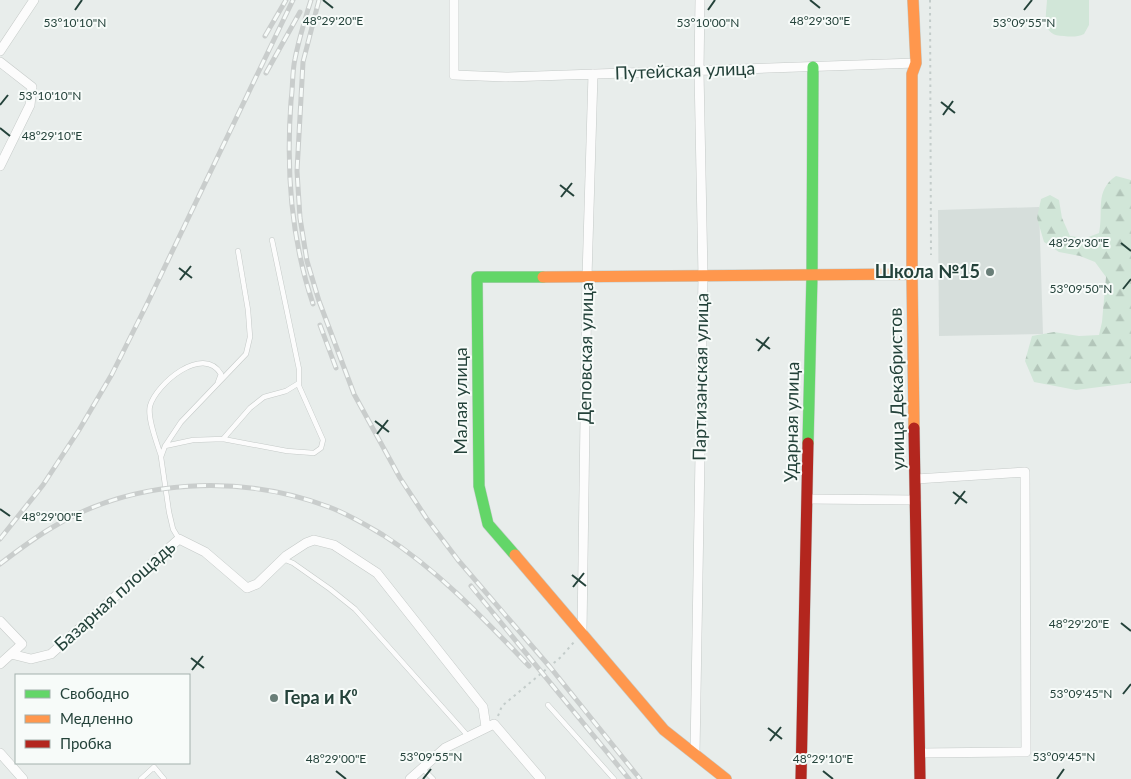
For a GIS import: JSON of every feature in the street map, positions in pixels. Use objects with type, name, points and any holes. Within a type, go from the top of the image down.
[{"type":"street","points":[[0,51],[34,0]]},
{"type":"street","name":"Путейская улица","points":[[454,0],[454,75],[506,77],[916,63]]},
{"type":"street","name":"Партизанская улица","points":[[695,754],[702,276],[698,71],[700,0]]},
{"type":"street","name":"улица Декабристов","points":[[913,0],[916,63],[912,74],[912,274],[920,779]]},
{"type":"street","points":[[0,62],[32,87],[30,105],[0,166]]},
{"type":"street","name":"Ударная улица","points":[[801,779],[812,275],[813,67]]},
{"type":"street","name":"Деповская улица","points":[[582,632],[587,277],[593,74]]},
{"type":"street","points":[[587,277],[912,274]]},
{"type":"street","name":"Малая улица","points":[[582,632],[488,524],[479,486],[477,277],[587,277]]},
{"type":"street","points":[[916,479],[1025,472],[1026,752],[920,753]]},
{"type":"street","points":[[807,499],[916,500]]},
{"type":"street","name":"Базарная площадь","points":[[12,654],[31,658],[51,654],[179,539],[204,552],[247,588],[257,584],[295,549],[314,540],[334,545],[378,573],[483,707],[486,727]]},
{"type":"street","points":[[0,621],[22,644],[0,664]]},
{"type":"street","points":[[582,632],[664,730],[726,779]]},
{"type":"street","points":[[410,779],[445,748],[494,724],[541,779]]},
{"type":"street","points":[[0,753],[24,779]]},
{"type":"lane","points":[[165,446],[193,440],[223,439],[287,451],[314,453],[322,448],[323,440],[299,386],[299,369],[272,240]]},
{"type":"lane","points":[[161,457],[165,446],[181,422],[246,354],[250,337],[248,310],[238,250]]},
{"type":"lane","points":[[179,539],[173,529],[169,512],[161,457],[151,422],[150,407],[155,396],[167,383],[186,368],[198,363],[213,364],[218,369],[221,374],[218,384]]},
{"type":"lane","points":[[223,439],[250,408],[264,397],[286,392],[299,383]]},
{"type":"lane","points":[[283,560],[292,563],[355,609],[468,736]]},
{"type":"lane","points":[[548,705],[614,779]]},
{"type":"lane","points":[[141,779],[154,767],[164,779]]},
{"type":"lane","points":[[422,768],[433,779]]},
{"type":"path","points":[[930,0],[930,255]]},
{"type":"path","points":[[502,706],[561,657],[582,632]]},
{"type":"shaded area","name":"Школа №15","points":[[1039,207],[1043,334],[939,336],[938,210]]},
{"type":"green space","points":[[1047,0],[1089,0],[1089,25],[1084,34],[1069,37],[1052,33],[1046,24]]},
{"type":"green space","points":[[1116,176],[1131,180],[1131,383],[1076,390],[1034,382],[1025,361],[1032,336],[1054,332],[1079,336],[1099,335],[1106,277],[1095,262],[1080,256],[1059,252],[1044,242],[1037,218],[1041,199],[1050,195],[1059,200],[1062,218],[1070,236],[1086,238],[1099,233],[1102,195],[1109,182]]},
{"type":"railway","points":[[265,36],[286,0]]},
{"type":"railway","points":[[0,539],[43,485],[79,430],[112,374],[293,0]]},
{"type":"railway","points":[[311,0],[294,64],[289,152],[295,229],[313,304]]},
{"type":"railway","points":[[319,0],[303,62],[297,171],[300,218],[307,261],[319,301],[354,394],[400,478],[427,519],[458,560],[550,667],[640,779]]},
{"type":"railway","points":[[266,73],[300,12]]},
{"type":"railway","points":[[320,325],[336,368]]},
{"type":"railway","points":[[0,564],[53,527],[85,511],[118,499],[153,490],[189,486],[225,486],[260,489],[295,496],[329,507],[350,516],[383,535],[442,579],[529,666]]},
{"type":"railway","points":[[471,586],[629,779]]},
{"type":"traffic: fast","points":[[808,443],[812,275],[813,67]]},
{"type":"traffic: fast","points":[[515,555],[488,524],[479,486],[477,277],[543,277]]},
{"type":"traffic: slow","points":[[913,0],[916,63],[912,74],[914,428]]},
{"type":"traffic: slow","points":[[543,277],[912,274]]},
{"type":"traffic: slow","points":[[515,555],[664,730],[726,779]]},
{"type":"traffic: jam","points":[[914,428],[920,779]]},
{"type":"traffic: jam","points":[[801,779],[808,443]]},
{"type":"place","name":"Школа №15","points":[[990,272]]},
{"type":"place","name":"Гера и К⁰","points":[[274,698]]}]
